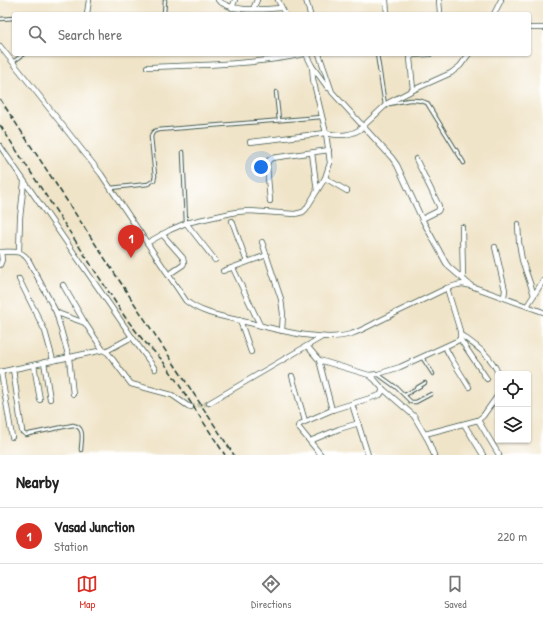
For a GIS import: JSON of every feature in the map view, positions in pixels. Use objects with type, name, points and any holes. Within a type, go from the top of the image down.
[{"type":"street","points":[[87,12],[89,0]]},
{"type":"street","points":[[218,0],[222,4],[232,8],[281,8]]},
{"type":"street","points":[[232,8],[235,0]]},
{"type":"street","points":[[253,9],[257,0]]},
{"type":"street","points":[[278,0],[284,12]]},
{"type":"street","points":[[306,0],[309,12]]},
{"type":"street","points":[[386,0],[387,12]]},
{"type":"street","points":[[439,0],[440,12]]},
{"type":"street","points":[[495,12],[501,0]]},
{"type":"street","points":[[531,28],[543,28]]},
{"type":"street","points":[[0,46],[101,174],[168,275],[191,305],[212,314],[260,326],[322,337],[352,334],[447,288],[463,284],[504,297],[543,312]]},
{"type":"street","points":[[147,67],[281,59],[295,56]]},
{"type":"street","points":[[306,56],[332,92],[397,164],[422,219],[446,263],[471,286]]},
{"type":"street","points":[[320,56],[332,92]]},
{"type":"street","points":[[412,56],[410,58],[413,90]]},
{"type":"street","points":[[250,142],[326,133],[337,135],[351,134],[359,130],[392,100],[451,73],[460,66],[468,56]]},
{"type":"street","points":[[147,243],[186,223],[242,211],[300,213],[306,209],[324,178],[330,163],[326,133],[313,79],[312,66]]},
{"type":"street","points":[[0,146],[155,369]]},
{"type":"street","points":[[270,201],[266,165],[272,158],[328,150]]},
{"type":"street","points":[[312,153],[317,191]]},
{"type":"street","points":[[416,159],[439,206],[438,211],[422,219]]},
{"type":"street","points":[[324,178],[347,191]]},
{"type":"street","points":[[19,252],[20,218],[24,182]]},
{"type":"street","points":[[232,221],[247,262]]},
{"type":"street","points":[[186,223],[215,260]]},
{"type":"street","points":[[518,224],[519,245],[522,260],[534,295]]},
{"type":"street","points":[[462,227],[462,279]]},
{"type":"street","points":[[162,234],[184,261],[183,265],[168,275]]},
{"type":"street","points":[[262,242],[281,299],[282,331]]},
{"type":"street","points":[[494,247],[505,290],[504,297]]},
{"type":"street","points":[[0,265],[2,260],[1,252],[19,252],[24,254],[30,261],[56,312],[69,358],[73,394]]},
{"type":"street","points":[[223,271],[267,255]]},
{"type":"street","points":[[233,268],[260,326]]},
{"type":"street","points":[[19,280],[45,331],[53,360]]},
{"type":"street","points":[[527,306],[543,281]]},
{"type":"street","points":[[63,285],[85,323],[105,351],[132,384],[172,395],[191,407]]},
{"type":"street","points":[[447,288],[460,331],[460,337],[487,379]]},
{"type":"street","points":[[56,312],[85,323]]},
{"type":"street","points":[[240,320],[251,352]]},
{"type":"street","points":[[209,403],[322,337]]},
{"type":"street","points":[[319,360],[369,375],[378,374],[400,367],[445,347],[457,341],[460,337]]},
{"type":"street","points":[[460,337],[477,347],[494,364],[497,371]]},
{"type":"street","points":[[12,437],[0,372],[53,360],[105,351],[132,338]]},
{"type":"street","points":[[307,346],[319,360],[332,410]]},
{"type":"street","points":[[445,347],[469,386]]},
{"type":"street","points":[[44,362],[50,399]]},
{"type":"street","points":[[34,365],[40,400]]},
{"type":"street","points":[[13,369],[22,431]]},
{"type":"street","points":[[369,375],[410,412],[425,434],[434,455]]},
{"type":"street","points":[[292,376],[305,420]]},
{"type":"street","points":[[320,455],[298,426],[305,420],[380,395],[382,388]]},
{"type":"street","points":[[425,434],[478,420],[483,416],[495,399]]},
{"type":"street","points":[[352,404],[368,455]]},
{"type":"street","points":[[478,420],[499,455]]},
{"type":"street","points":[[310,441],[358,422]]},
{"type":"street","points":[[464,424],[483,455]]},
{"type":"lane","points":[[164,0],[164,12]]},
{"type":"lane","points":[[0,19],[12,18]]},
{"type":"lane","points":[[13,62],[21,56]]},
{"type":"lane","points":[[377,56],[385,105],[410,100],[427,103],[464,163]]},
{"type":"lane","points":[[276,92],[279,120]]},
{"type":"lane","points":[[110,188],[148,184],[154,180],[155,176],[150,137],[154,131],[322,117]]},
{"type":"lane","points":[[183,152],[186,223]]},
{"type":"lane","points":[[422,357],[433,374]]},
{"type":"lane","points":[[378,374],[398,388],[409,401],[413,403],[431,394]]},
{"type":"lane","points":[[404,395],[425,383]]},
{"type":"lane","points":[[22,431],[26,435],[77,425],[81,430],[81,450]]},
{"type":"tunnel","points":[[191,407],[209,403]]},
{"type":"railway","points":[[0,99],[234,455]]},
{"type":"railway","points":[[0,125],[125,317],[143,340],[162,360],[225,455]]},
{"type":"place","name":"Vasad Junction","points":[[131,258]]}]
